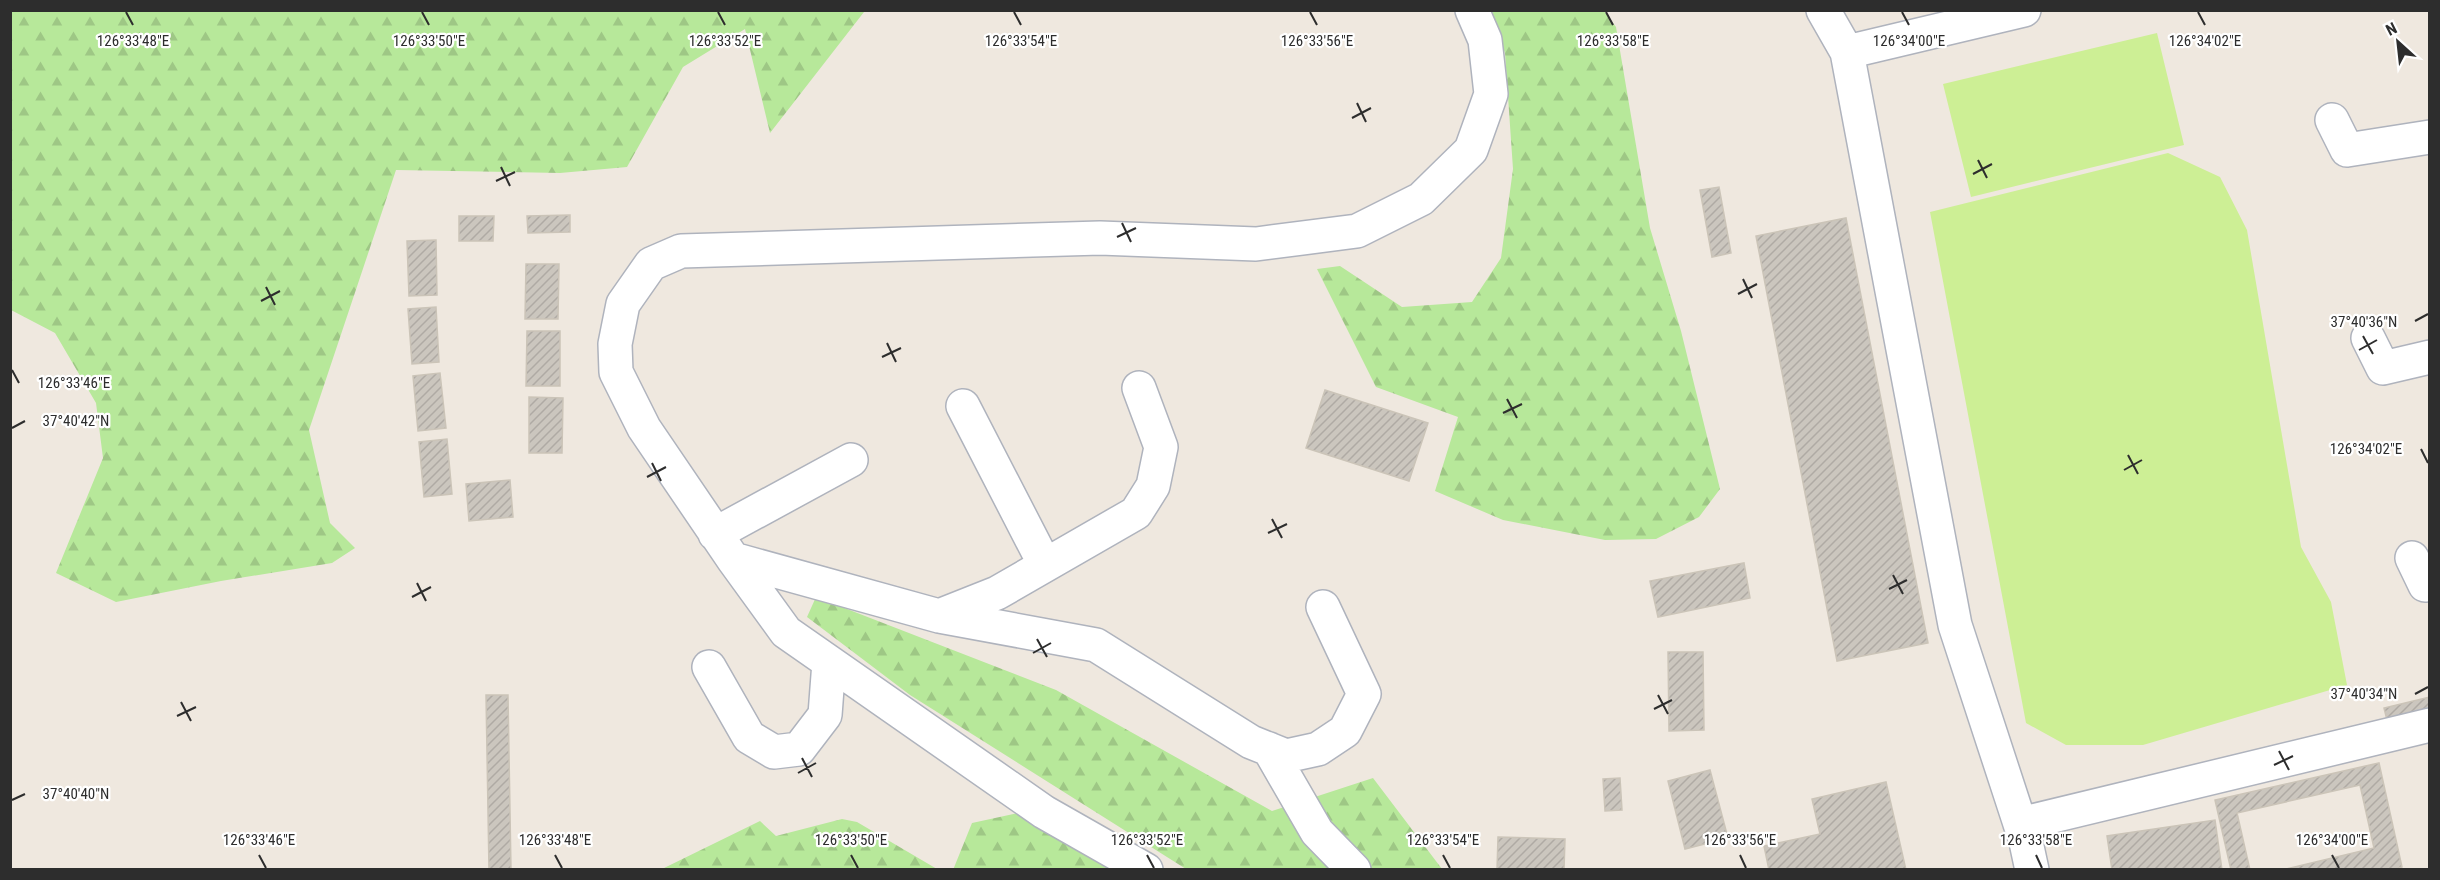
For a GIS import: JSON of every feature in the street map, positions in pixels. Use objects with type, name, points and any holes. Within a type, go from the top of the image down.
[{"type":"lane","points":[[1146,870],[1044,812],[786,632],[644,428],[616,372],[615,344],[623,304],[651,264],[681,251],[1100,238],[1256,244],[1357,231],[1421,199],[1471,150],[1491,94],[1485,40],[1472,10]]},
{"type":"lane","points":[[1824,10],[1847,52],[1955,625],[2020,824],[2032,870]]},
{"type":"lane","points":[[1847,52],[2024,10]]},
{"type":"lane","points":[[2332,120],[2347,150],[2430,137]]},
{"type":"lane","points":[[2368,338],[2383,368],[2430,357]]},
{"type":"lane","points":[[939,616],[997,593],[1136,513],[1153,486],[1161,447],[1139,388]]},
{"type":"lane","points":[[963,406],[1045,565]]},
{"type":"lane","points":[[724,546],[851,460]]},
{"type":"lane","points":[[724,546],[939,616],[1096,645],[1251,742],[1286,756],[1318,750],[1345,730],[1364,694],[1323,607]]},
{"type":"lane","points":[[709,667],[749,737],[774,752],[799,749],[825,715],[829,662]]},
{"type":"lane","points":[[2020,824],[2430,725]]},
{"type":"lane","points":[[1269,749],[1317,832],[1354,870]]},
{"type":"green space","points":[[11,11],[863,11],[770,133],[745,29],[683,67],[627,167],[560,173],[396,170],[309,430],[330,523],[355,548],[332,563],[221,581],[116,602],[56,573],[103,458],[96,403],[55,333],[11,310]]},
{"type":"green space","points":[[1488,11],[1604,11],[1616,27],[1650,228],[1681,331],[1720,489],[1699,517],[1656,539],[1605,540],[1503,520],[1435,491],[1458,417],[1376,387],[1317,269],[1340,266],[1402,307],[1472,302],[1501,258],[1513,169],[1505,53]]},
{"type":"green space","points":[[2157,33],[2184,145],[1971,197],[1943,84]]},
{"type":"green space","points":[[2168,153],[2220,177],[2247,230],[2301,547],[2331,602],[2347,685],[2143,745],[2066,745],[2026,723],[1930,212]]},
{"type":"green space","points":[[816,597],[1056,690],[1272,811],[1373,778],[1442,869],[1186,869],[910,695],[807,617]]},
{"type":"green space","points":[[1018,813],[1113,870],[953,870],[972,823]]},
{"type":"green space","points":[[842,819],[857,822],[937,869],[662,869],[760,821],[776,836]]},
{"type":"building","points":[[1719,187],[1731,253],[1712,257],[1700,190]]},
{"type":"building","points":[[570,215],[570,232],[528,233],[527,216]]},
{"type":"building","points":[[459,216],[494,216],[493,241],[459,241]]},
{"type":"building","points":[[1846,218],[1928,643],[1837,661],[1756,236]]},
{"type":"building","points":[[436,240],[437,295],[409,296],[407,241]]},
{"type":"building","points":[[526,264],[559,264],[558,319],[525,319]]},
{"type":"building","points":[[436,307],[439,362],[412,364],[408,309]]},
{"type":"building","points":[[527,331],[560,331],[560,386],[526,386]]},
{"type":"building","points":[[440,373],[446,428],[418,431],[413,376]]},
{"type":"building","points":[[1325,390],[1428,423],[1409,481],[1306,448]]},
{"type":"building","points":[[529,397],[563,398],[562,453],[529,453]]},
{"type":"building","points":[[447,439],[452,494],[424,497],[419,442]]},
{"type":"building","points":[[510,480],[513,517],[469,521],[466,484]]},
{"type":"building","points":[[1744,563],[1750,598],[1658,617],[1650,581]]},
{"type":"building","points":[[1668,652],[1703,652],[1704,730],[1669,731]]},
{"type":"building","points":[[486,695],[508,695],[511,870],[489,870]]},
{"type":"building","points":[[2430,697],[2430,715],[2388,724],[2384,708]]},
{"type":"building","points":[[2379,763],[2402,867],[2392,870],[2282,870],[2374,848],[2360,785],[2237,813],[2250,870],[2231,870],[2215,800]]},
{"type":"building","points":[[1710,770],[1728,838],[1685,849],[1668,781]]},
{"type":"building","points":[[1620,778],[1622,810],[1605,811],[1603,779]]},
{"type":"building","points":[[1886,782],[1906,870],[1769,870],[1764,846],[1820,834],[1812,799]]},
{"type":"building","points":[[2215,820],[2222,870],[2112,870],[2107,836]]},
{"type":"building","points":[[1498,837],[1565,839],[1564,870],[1497,870]]}]
